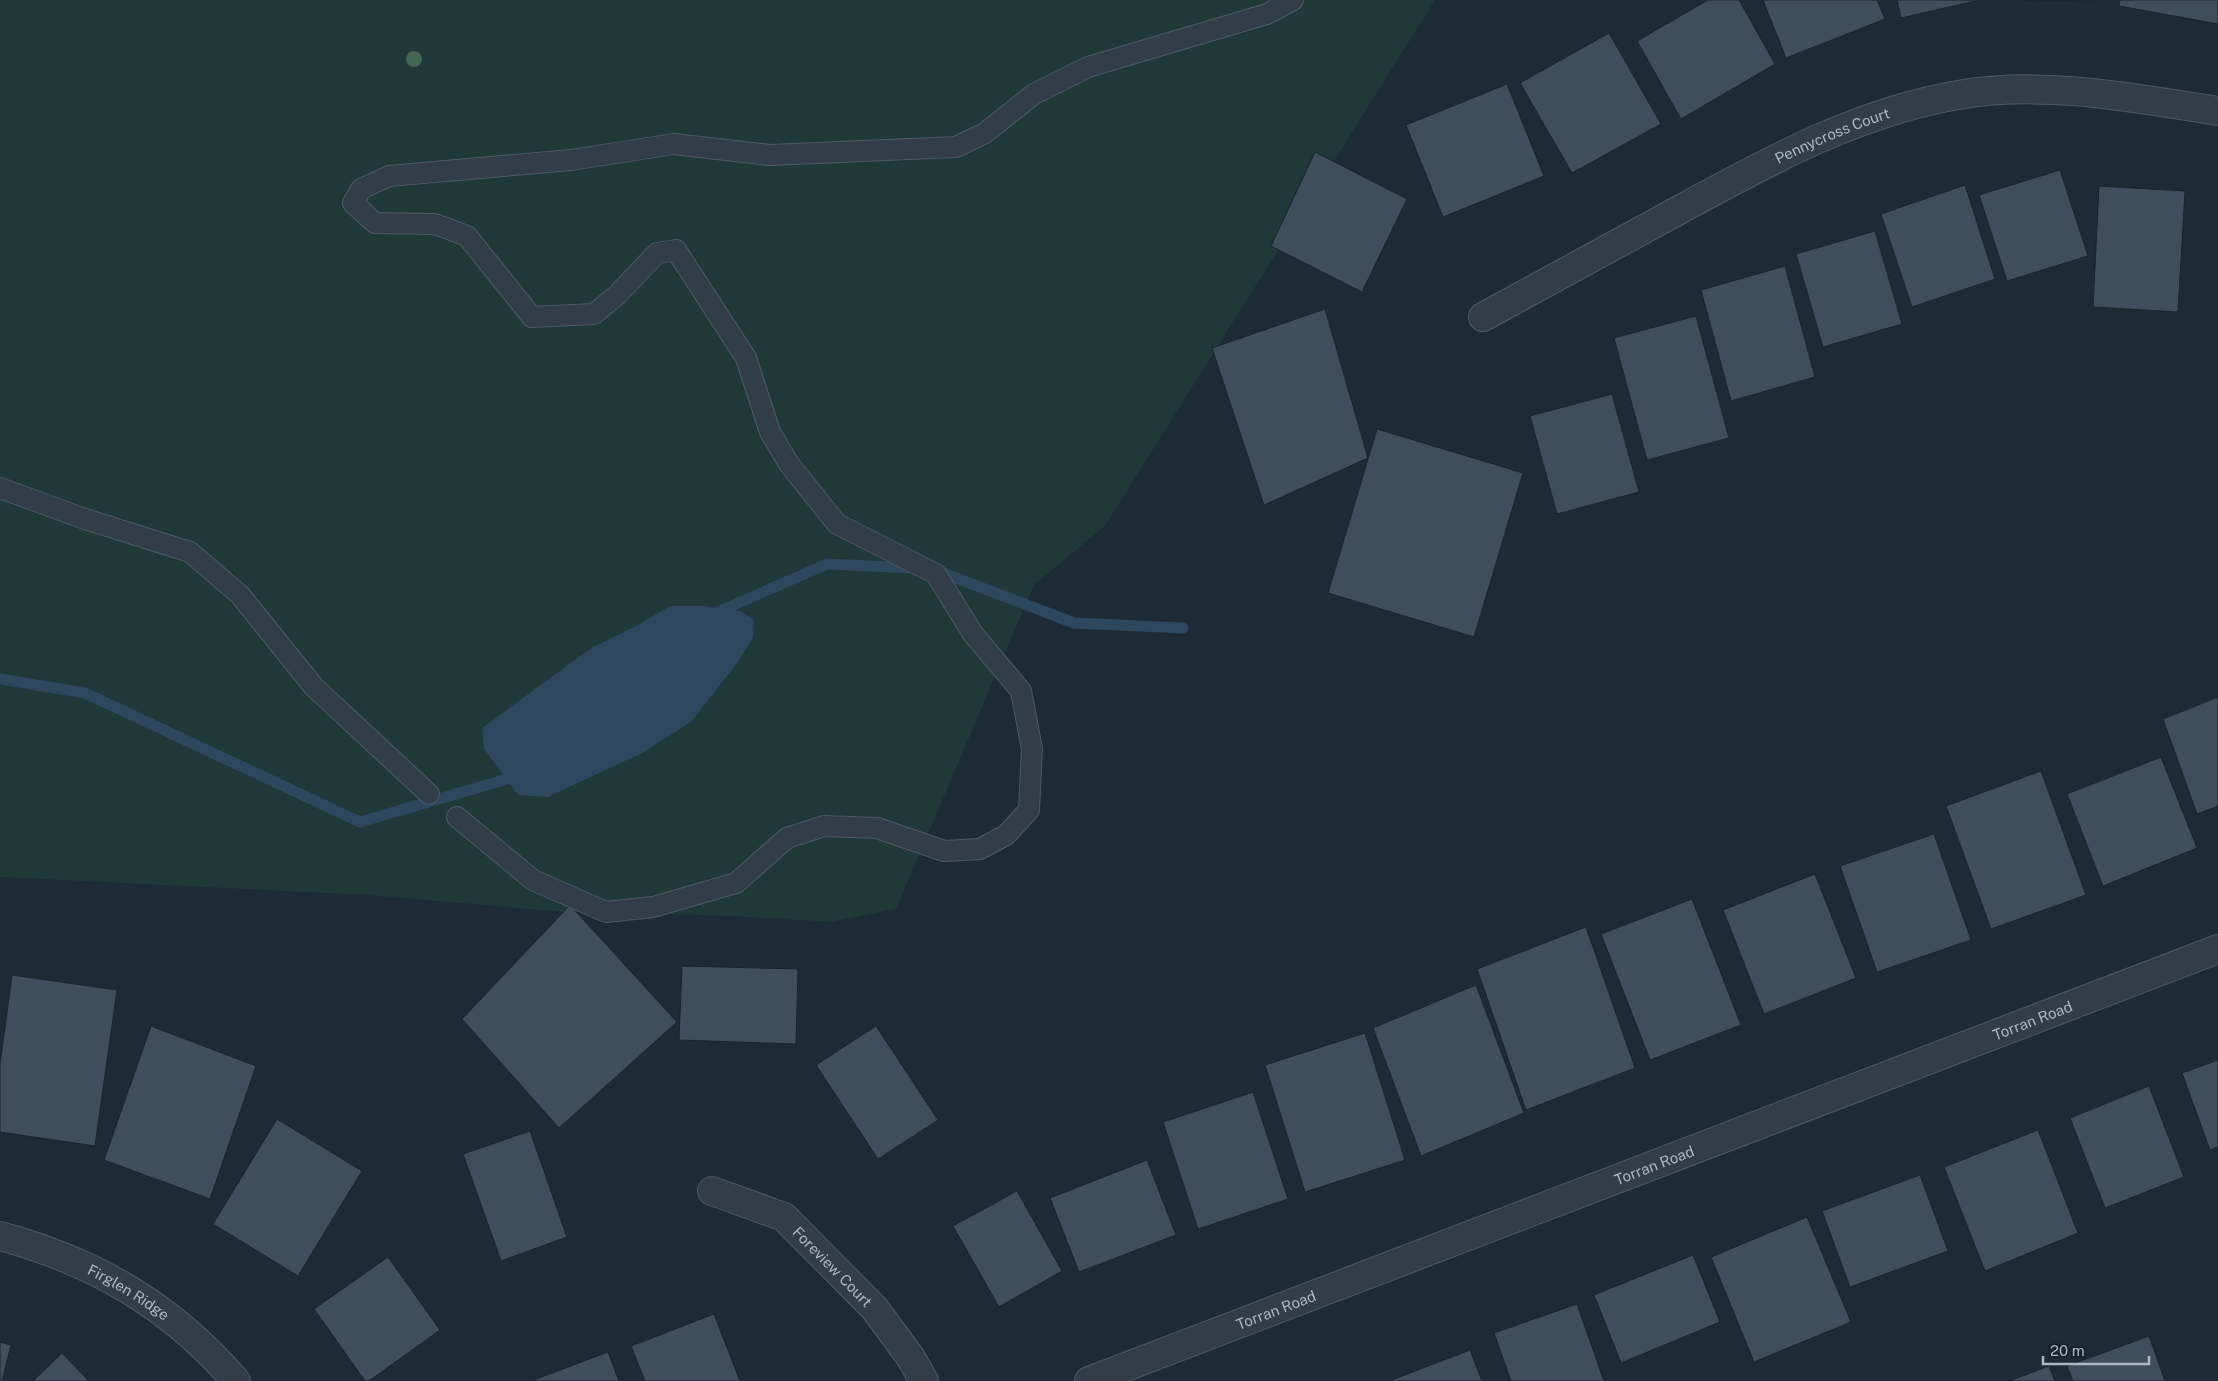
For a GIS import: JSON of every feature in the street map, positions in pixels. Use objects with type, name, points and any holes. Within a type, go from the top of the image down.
[{"type":"street","name":"Pennycross Court","points":[[1483,317],[1774,158],[1837,131],[1899,108],[1960,94],[2020,90],[2078,91],[2141,98],[2218,111]]},
{"type":"street","name":"Torran Road","points":[[1089,1381],[2218,949]]},
{"type":"street","name":"Foreview Court","points":[[712,1191],[784,1217],[875,1309],[911,1358],[924,1381]]},
{"type":"street","name":"Firglen Ridge","points":[[0,1236],[40,1247],[80,1263],[123,1285],[158,1307],[186,1330],[213,1354],[236,1381]]},
{"type":"lane","points":[[457,817],[533,880],[606,912],[653,907],[736,883],[787,838],[824,826],[877,828],[944,851],[980,849],[1006,835],[1029,810],[1032,749],[1021,691],[973,634],[936,574],[837,524],[789,464],[770,432],[746,358],[676,250],[657,253],[617,295],[594,314],[532,317],[467,236],[435,224],[375,224],[353,203],[360,189],[389,176],[571,160],[674,144],[770,155],[956,147],[985,133],[1034,94],[1088,66],[1267,14],[1293,0]]},
{"type":"lane","points":[[0,488],[85,519],[190,552],[240,595],[314,687],[429,794]]},
{"type":"green space","points":[[0,0],[1435,0],[1105,526],[1034,585],[896,909],[831,922],[732,916],[552,911],[367,895],[0,877]]},
{"type":"water","points":[[670,606],[704,606],[741,611],[754,620],[753,638],[738,662],[691,722],[644,752],[548,797],[518,795],[484,749],[482,728],[591,648],[638,625]]},
{"type":"building","points":[[1708,0],[1739,0],[1775,64],[1681,119],[1637,41]]},
{"type":"building","points":[[1763,0],[1877,0],[1885,19],[1786,58]]},
{"type":"building","points":[[1897,0],[1980,0],[1901,18]]},
{"type":"building","points":[[2020,0],[2105,0],[2105,1]]},
{"type":"building","points":[[2120,0],[2218,0],[2218,24],[2119,6]]},
{"type":"building","points":[[1609,33],[1661,124],[1572,173],[1520,83]]},
{"type":"building","points":[[1507,84],[1544,176],[1443,217],[1406,125]]},
{"type":"building","points":[[1315,152],[1407,199],[1362,292],[1271,246]]},
{"type":"building","points":[[2060,170],[2088,256],[2007,281],[1979,195]]},
{"type":"building","points":[[1965,185],[1995,279],[1912,307],[1881,214]]},
{"type":"building","points":[[2099,186],[2185,191],[2178,312],[2093,307]]},
{"type":"building","points":[[1875,231],[1902,324],[1823,347],[1796,254]]},
{"type":"building","points":[[1785,266],[1815,377],[1731,401],[1701,290]]},
{"type":"building","points":[[1325,309],[1368,458],[1264,505],[1212,348]]},
{"type":"building","points":[[1696,316],[1729,438],[1647,460],[1614,338]]},
{"type":"building","points":[[1612,394],[1639,492],[1557,514],[1530,416]]},
{"type":"building","points":[[1377,429],[1523,473],[1474,637],[1328,593]]},
{"type":"building","points":[[2218,697],[2218,806],[2197,814],[2163,719]]},
{"type":"building","points":[[2161,757],[2197,848],[2103,886],[2067,794]]},
{"type":"building","points":[[2041,771],[2086,895],[1991,929],[1946,806]]},
{"type":"building","points":[[1934,834],[1971,940],[1877,972],[1840,866]]},
{"type":"building","points":[[1815,874],[1856,978],[1764,1014],[1723,910]]},
{"type":"building","points":[[1692,899],[1741,1025],[1650,1060],[1601,934]]},
{"type":"building","points":[[570,905],[677,1022],[559,1128],[462,1019]]},
{"type":"building","points":[[1586,927],[1635,1068],[1526,1110],[1477,969]]},
{"type":"building","points":[[682,966],[798,969],[796,1044],[679,1040]]},
{"type":"building","points":[[12,975],[117,990],[95,1146],[0,1132],[0,1064]]},
{"type":"building","points":[[1476,985],[1524,1113],[1421,1156],[1373,1028]]},
{"type":"building","points":[[151,1026],[256,1066],[210,1199],[104,1160]]},
{"type":"building","points":[[876,1026],[938,1120],[878,1159],[816,1065]]},
{"type":"building","points":[[1365,1033],[1405,1160],[1305,1192],[1265,1065]]},
{"type":"building","points":[[2218,1060],[2218,1147],[2210,1150],[2182,1073]]},
{"type":"building","points":[[2149,1086],[2184,1177],[2105,1208],[2070,1118]]},
{"type":"building","points":[[1253,1092],[1288,1199],[1198,1229],[1163,1122]]},
{"type":"building","points":[[277,1119],[362,1171],[298,1276],[213,1224]]},
{"type":"building","points":[[2038,1130],[2078,1233],[1985,1271],[1944,1167]]},
{"type":"building","points":[[530,1131],[567,1237],[501,1261],[463,1154]]},
{"type":"building","points":[[1147,1160],[1176,1235],[1079,1272],[1050,1198]]},
{"type":"building","points":[[1920,1175],[1948,1251],[1850,1287],[1822,1211]]},
{"type":"building","points":[[1017,1191],[1062,1271],[999,1307],[953,1226]]},
{"type":"building","points":[[1807,1217],[1851,1322],[1754,1362],[1711,1257]]},
{"type":"building","points":[[1693,1255],[1720,1322],[1621,1363],[1594,1295]]},
{"type":"building","points":[[388,1257],[440,1330],[369,1381],[365,1381],[314,1309]]},
{"type":"building","points":[[1577,1304],[1604,1381],[1511,1381],[1494,1333]]},
{"type":"building","points":[[714,1314],[740,1381],[645,1381],[631,1346]]},
{"type":"building","points":[[2149,1336],[2165,1381],[2073,1381],[2067,1366]]},
{"type":"building","points":[[0,1342],[11,1345],[2,1381],[0,1381]]},
{"type":"building","points":[[1470,1350],[1482,1381],[1389,1381]]},
{"type":"building","points":[[608,1352],[619,1381],[531,1381]]},
{"type":"building","points":[[62,1353],[89,1381],[33,1381]]},
{"type":"building","points":[[2049,1366],[2055,1381],[2009,1381]]},
{"type":"waterway","points":[[711,615],[827,564],[914,568]]},
{"type":"waterway","points":[[935,570],[1074,623],[1183,628]]},
{"type":"waterway","points":[[0,679],[85,693],[360,822],[514,777],[519,773]]}]
